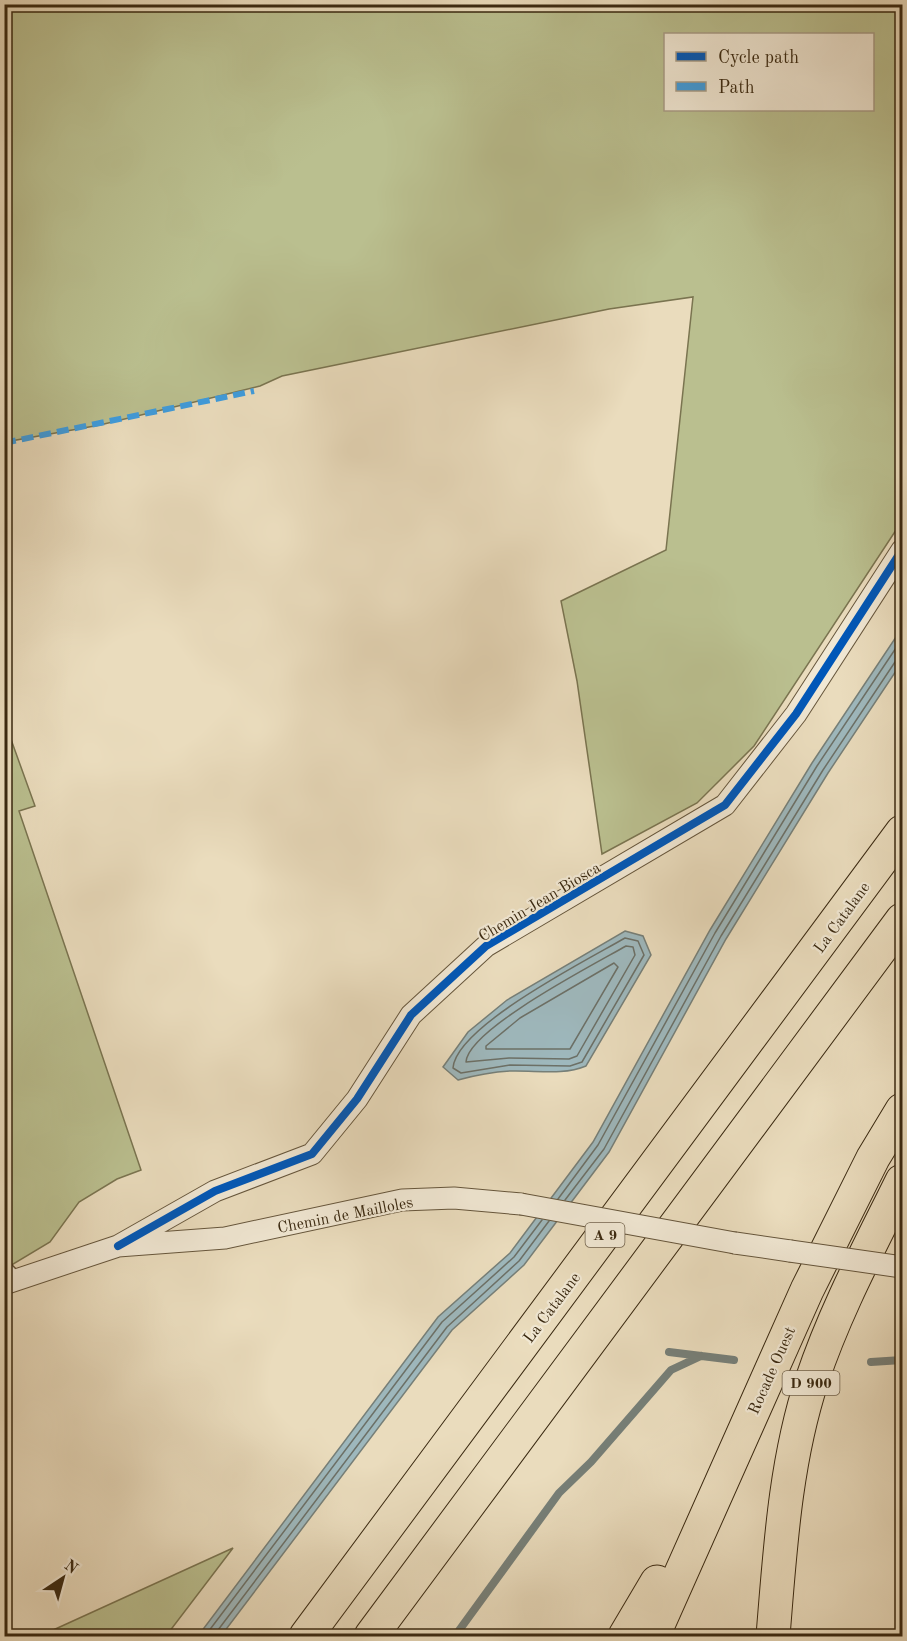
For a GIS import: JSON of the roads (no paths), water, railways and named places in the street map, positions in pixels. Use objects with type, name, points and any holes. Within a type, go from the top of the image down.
[{"type":"highway","name":"La Catalane","points":[[306,1636],[903,832]]},
{"type":"highway","points":[[371,1636],[903,920]]},
{"type":"highway","name":"Rocade Ouest","points":[[653,1636],[807,1290],[873,1158],[903,1110]]},
{"type":"highway","name":"D 900","points":[[773,1636],[783,1526],[795,1451],[812,1381],[841,1304],[903,1181]]},
{"type":"highway","points":[[626,1636],[746,1424]]},
{"type":"highway","points":[[776,1602],[779,1636]]},
{"type":"street","name":"Chemin Jean Biosca","points":[[118,1246],[215,1191],[312,1154],[357,1099],[411,1015],[486,946],[725,805],[796,714],[903,550]]},
{"type":"street","name":"Chemin de Mailloles","points":[[9,1276],[118,1246],[225,1238],[402,1200],[454,1198],[521,1204],[735,1243],[902,1267]]},
{"type":"water","points":[[902,628],[902,662],[828,773],[726,939],[609,1152],[524,1265],[452,1330],[221,1636],[198,1636],[438,1317],[510,1253],[593,1142],[710,930],[812,763]]},
{"type":"water","points":[[625,931],[643,936],[651,955],[586,1066],[558,1072],[497,1072],[458,1080],[443,1067],[468,1032],[507,1000]]},
{"type":"waterway","points":[[669,1352],[734,1360]]},
{"type":"waterway","points":[[455,1636],[559,1493],[591,1462],[671,1370],[701,1356]]},
{"type":"waterway","points":[[871,1362],[902,1360]]}]
